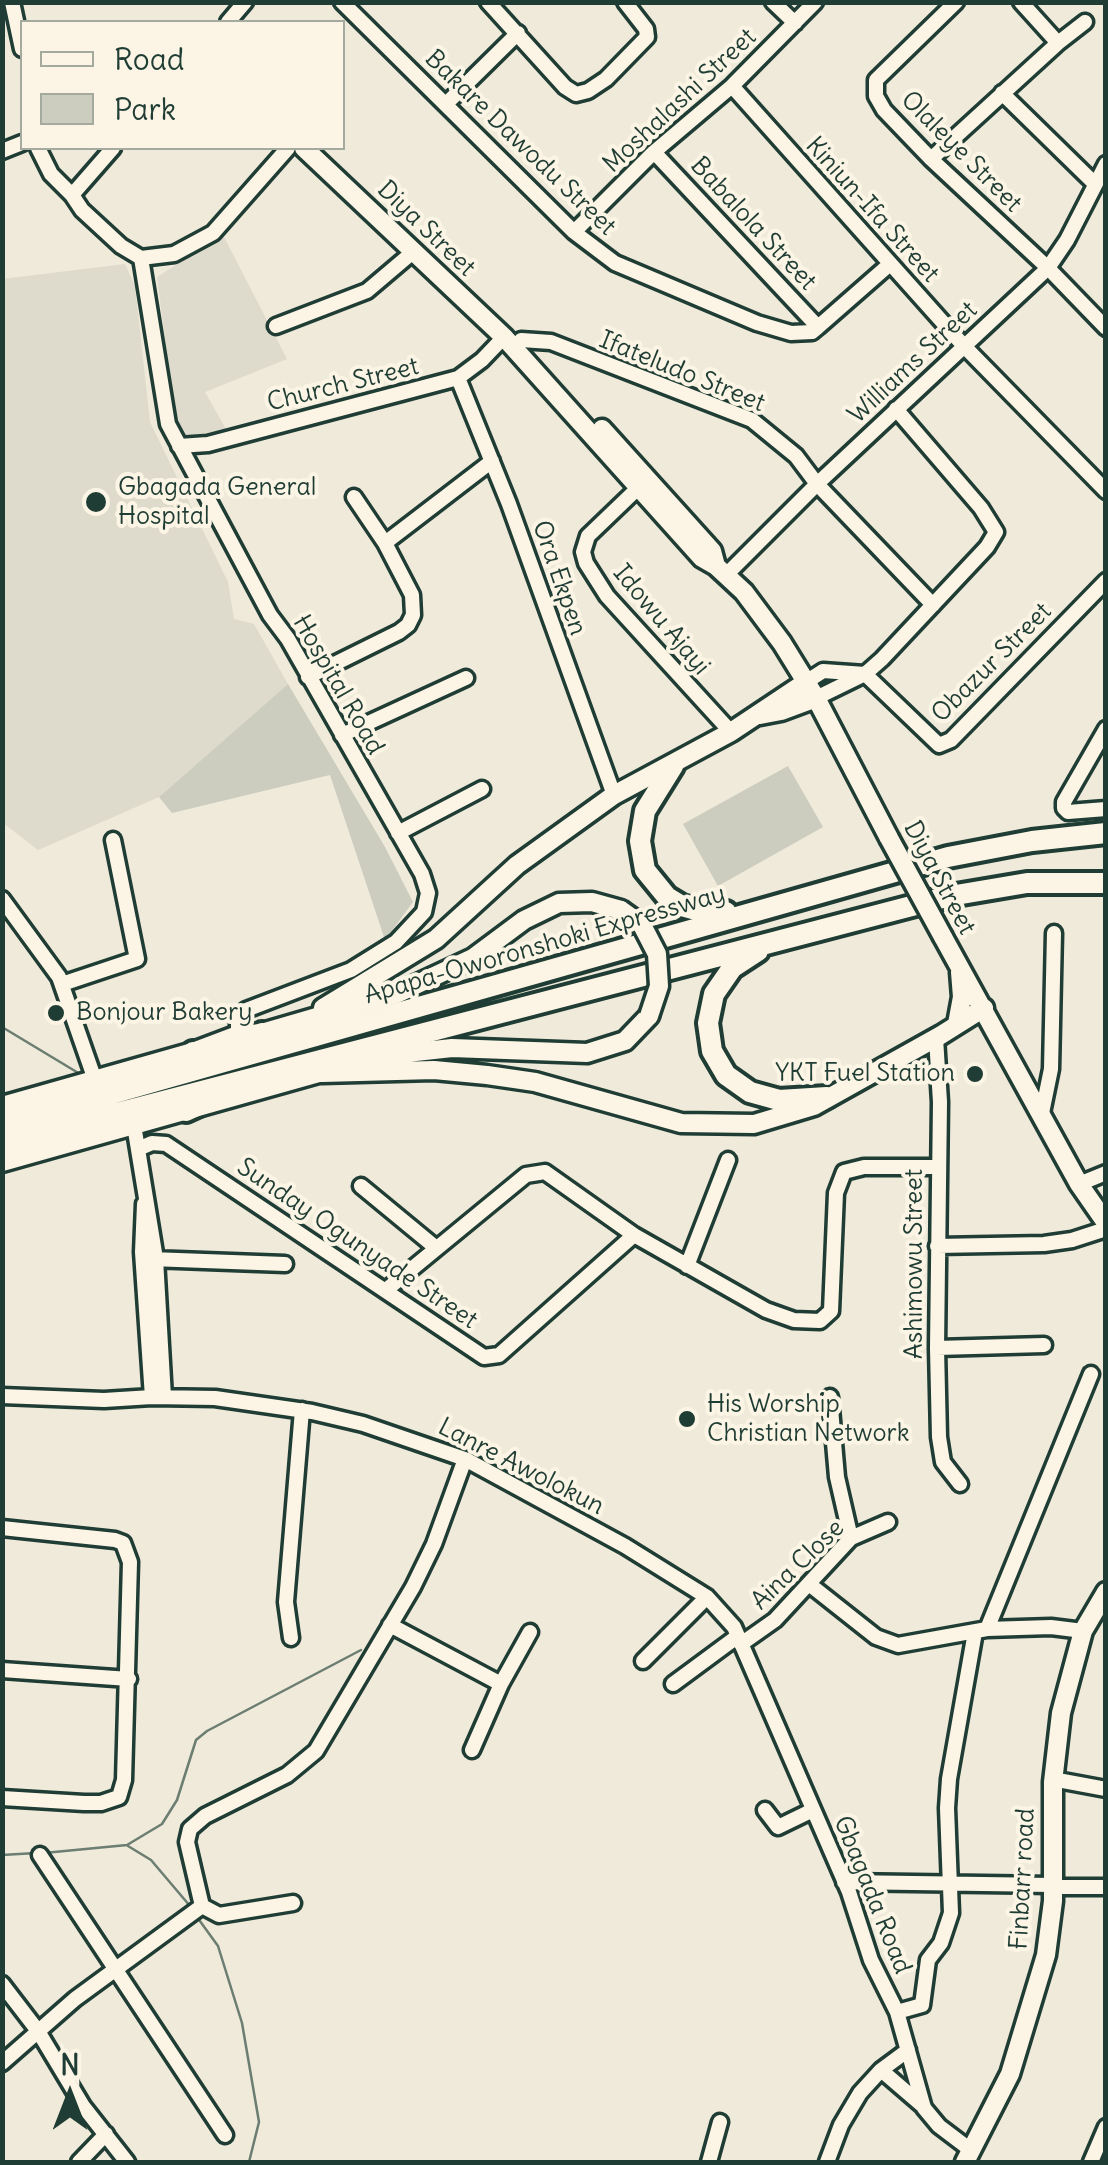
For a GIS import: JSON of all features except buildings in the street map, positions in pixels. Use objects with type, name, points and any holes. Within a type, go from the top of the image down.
[{"type":"highway","points":[[673,766],[645,811],[640,841],[645,870],[667,897],[682,906],[718,913],[801,896]]},
{"type":"highway","name":"Apapa-Oworonshoki Expressway","points":[[2,1125],[197,1061],[801,896],[948,857],[1106,832]]},
{"type":"highway","name":"Apapa-Oworonshoki Expressway","points":[[2,1143],[184,1103],[821,928],[985,888],[1027,882],[1106,884]]},
{"type":"highway","points":[[821,928],[758,951],[732,968],[714,994],[708,1038],[726,1075],[750,1092],[779,1100],[827,1097]]},
{"type":"highway","points":[[197,1061],[236,1044],[267,1041]]},
{"type":"highway","points":[[184,1103],[279,1078]]},
{"type":"main road","name":"Diya Street","points":[[306,150],[413,252],[513,339],[638,488],[702,558],[744,592],[782,643],[1079,1184],[1106,1226]]},
{"type":"main road","name":"Diya Street","points":[[323,150],[513,339],[712,551],[721,570]]},
{"type":"main road","points":[[778,698],[786,684],[782,643]]},
{"type":"main road","points":[[296,1022],[436,939],[517,865],[614,795],[731,732],[778,698],[811,690]]},
{"type":"main road","points":[[754,716],[781,711],[811,690]]},
{"type":"main road","points":[[296,1022],[396,994],[450,970],[547,907],[576,900],[621,910],[642,925],[656,954],[659,986],[649,1016],[625,1040],[587,1053],[480,1048],[414,1050],[350,1062],[322,1073]]},
{"type":"main road","points":[[957,1024],[962,997],[959,967]]},
{"type":"main road","points":[[322,1073],[434,1070],[487,1075],[534,1082],[681,1123],[754,1124],[814,1106],[988,1013]]},
{"type":"main road","points":[[939,1037],[957,1024],[988,1013]]},
{"type":"main road","name":"Apapa-Oworonshoki Expressway","points":[[267,1041],[296,1022]]},
{"type":"main road","name":"Apapa-Oworonshoki Expressway","points":[[2,1106],[95,1080],[197,1061]]},
{"type":"main road","name":"Apapa-Oworonshoki Expressway","points":[[279,1078],[322,1073]]},
{"type":"main road","name":"Apapa-Oworonshoki Expressway","points":[[2,1162],[134,1125],[184,1103]]},
{"type":"main road","name":"Finbarr road","points":[[1057,1886],[1055,1758],[1068,1682],[1084,1631],[1106,1592]]},
{"type":"main road","name":"Finbarr road","points":[[971,2159],[1020,2078],[1051,1957],[1071,1716],[1093,1634],[1106,1611]]},
{"type":"street","points":[[12,2],[20,37]]},
{"type":"street","name":"Bakare Dawodu Street","points":[[342,2],[574,232],[615,263],[757,323],[790,333],[818,328]]},
{"type":"street","points":[[488,2],[565,87],[576,94],[606,79],[647,37],[646,28],[625,2]]},
{"type":"street","points":[[773,2],[795,23]]},
{"type":"street","name":"Moshalashi Street","points":[[574,232],[654,152],[732,86],[815,2]]},
{"type":"street","name":"Olaleye Street","points":[[956,2],[876,80],[876,96],[884,110],[930,159],[1048,268],[1106,328]]},
{"type":"street","points":[[1021,2],[1058,43]]},
{"type":"street","points":[[930,159],[1086,22]]},
{"type":"street","points":[[446,104],[518,33]]},
{"type":"street","name":"Kiniun-Ifa Street","points":[[732,86],[963,345],[1106,491]]},
{"type":"street","points":[[1002,93],[1101,176]]},
{"type":"street","points":[[39,150],[51,174],[82,210],[141,258],[174,254],[213,233],[286,150]]},
{"type":"street","points":[[72,195],[111,150]]},
{"type":"street","name":"Babalola Street","points":[[654,152],[818,328]]},
{"type":"street","name":"Williams Street","points":[[721,570],[1048,268],[1068,240],[1101,176]]},
{"type":"street","points":[[276,326],[366,291],[413,252]]},
{"type":"street","name":"Hospital Road","points":[[141,258],[162,401],[179,446],[427,886],[428,902],[415,924],[396,942],[351,970],[246,1010],[238,1019],[236,1044]]},
{"type":"street","points":[[818,328],[890,264]]},
{"type":"street","name":"Church Street","points":[[179,446],[208,444],[458,378],[513,339]]},
{"type":"street","name":"Ifateludo Street","points":[[513,339],[550,342],[752,420],[796,456],[817,484],[933,606]]},
{"type":"street","name":"Ora Ekpen","points":[[458,378],[614,795]]},
{"type":"street","points":[[811,690],[822,671],[865,674],[933,606],[996,532],[981,508],[896,410]]},
{"type":"street","points":[[385,543],[492,461]]},
{"type":"street","name":"Idowu Ajayi","points":[[638,488],[588,536],[582,552],[586,563],[607,596],[731,732]]},
{"type":"street","points":[[308,676],[329,669],[408,626],[413,615],[412,595],[385,543],[354,498]]},
{"type":"street","name":"Obazur Street","points":[[865,674],[940,744],[951,740],[1106,581]]},
{"type":"street","points":[[342,735],[466,678]]},
{"type":"street","points":[[1106,729],[1064,808],[1068,812],[1106,809]]},
{"type":"street","points":[[398,833],[482,790]]},
{"type":"street","points":[[62,984],[137,959],[113,840]]},
{"type":"street","points":[[2,899],[62,984],[95,1080]]},
{"type":"street","points":[[1042,1114],[1052,1068],[1054,932]]},
{"type":"street","name":"Ashimowu Street","points":[[939,1037],[939,1437],[943,1462],[960,1484]]},
{"type":"street","points":[[134,1125],[146,1199],[158,1397]]},
{"type":"street","name":"Sunday Ogunyade Street","points":[[138,1148],[166,1144],[484,1357],[492,1357],[634,1235]]},
{"type":"street","points":[[687,1266],[728,1160]]},
{"type":"street","points":[[386,1290],[435,1247],[535,1172],[553,1174],[634,1235],[779,1316],[820,1322],[831,1311],[836,1193],[844,1172],[864,1166],[938,1166]]},
{"type":"street","points":[[1079,1184],[1106,1173]]},
{"type":"street","points":[[361,1186],[435,1247]]},
{"type":"street","points":[[937,1246],[1044,1244],[1072,1240],[1106,1226]]},
{"type":"street","points":[[149,1259],[286,1264]]},
{"type":"street","points":[[936,1348],[1044,1346]]},
{"type":"street","points":[[896,2012],[922,2004],[928,1960],[941,1943],[952,1913],[949,1779],[981,1631],[1090,1374]]},
{"type":"street","name":"Lanre Awolokun","points":[[2,1396],[104,1400],[215,1398],[302,1410],[408,1437],[465,1459],[625,1546],[707,1597],[740,1640]]},
{"type":"street","points":[[830,1398],[840,1494],[851,1538]]},
{"type":"street","points":[[291,1638],[286,1602],[302,1410]]},
{"type":"street","points":[[194,1912],[187,1842],[190,1829],[205,1816],[287,1775],[316,1751],[434,1544],[465,1459]]},
{"type":"street","name":"Aina Close","points":[[672,1684],[774,1620],[851,1538],[888,1522]]},
{"type":"street","points":[[2,1528],[103,1537],[123,1544],[130,1562],[129,1678],[124,1780],[119,1796],[101,1803],[2,1798]]},
{"type":"street","points":[[809,1584],[876,1637],[898,1645],[981,1631],[1051,1627],[1084,1631]]},
{"type":"street","points":[[643,1661],[707,1597]]},
{"type":"street","points":[[390,1625],[500,1684]]},
{"type":"street","points":[[472,1750],[500,1684],[530,1632]]},
{"type":"street","name":"Gbagada Road","points":[[740,1640],[896,2012],[924,2108]]},
{"type":"street","points":[[2,1670],[129,1678]]},
{"type":"street","points":[[1063,1781],[1106,1789]]},
{"type":"street","points":[[765,1810],[778,1827],[812,1810]]},
{"type":"street","points":[[40,1855],[225,2135]]},
{"type":"street","points":[[844,1882],[1106,1886]]},
{"type":"street","points":[[2,2063],[115,1968],[194,1912],[219,1915],[293,1903]]},
{"type":"street","points":[[2,1984],[38,2032],[82,2106],[127,2162]]},
{"type":"street","points":[[827,2162],[841,2125],[860,2093],[881,2070],[908,2050]]},
{"type":"street","points":[[881,2070],[924,2108],[971,2159]]},
{"type":"street","points":[[709,2162],[720,2122]]},
{"type":"street","points":[[1091,2162],[1106,2126]]},
{"type":"street","points":[[78,2162],[106,2134]]},
{"type":"shaded area","points":[[223,235],[287,359],[205,392],[226,429],[187,444],[175,418],[157,277]]},
{"type":"shaded area","name":"Gbagada General Hospital","points":[[125,264],[135,286],[150,422],[228,582],[234,619],[254,624],[288,684],[159,797],[38,850],[3,823],[2,279]]},
{"type":"green space","points":[[288,684],[385,847],[413,902],[385,940],[330,775],[172,813],[159,797]]},
{"type":"green space","points":[[788,766],[823,827],[718,886],[683,824]]},
{"type":"waterway","points":[[2,1027],[80,1074]]},
{"type":"waterway","points":[[44,1853],[127,1845],[162,1824],[177,1800],[196,1740],[361,1650]]},
{"type":"waterway","points":[[128,1846],[151,1860],[190,1906]]},
{"type":"waterway","points":[[2,1855],[36,1853]]},
{"type":"waterway","points":[[197,1917],[218,1946],[242,2023],[259,2122],[249,2162]]},
{"type":"place","name":"Gbagada General Hospital","points":[[96,502]]},
{"type":"place","name":"Bonjour Bakery","points":[[56,1013]]},
{"type":"place","name":"YKT Fuel Station","points":[[975,1074]]},
{"type":"place","name":"His Worship Christian Network","points":[[687,1419]]}]
